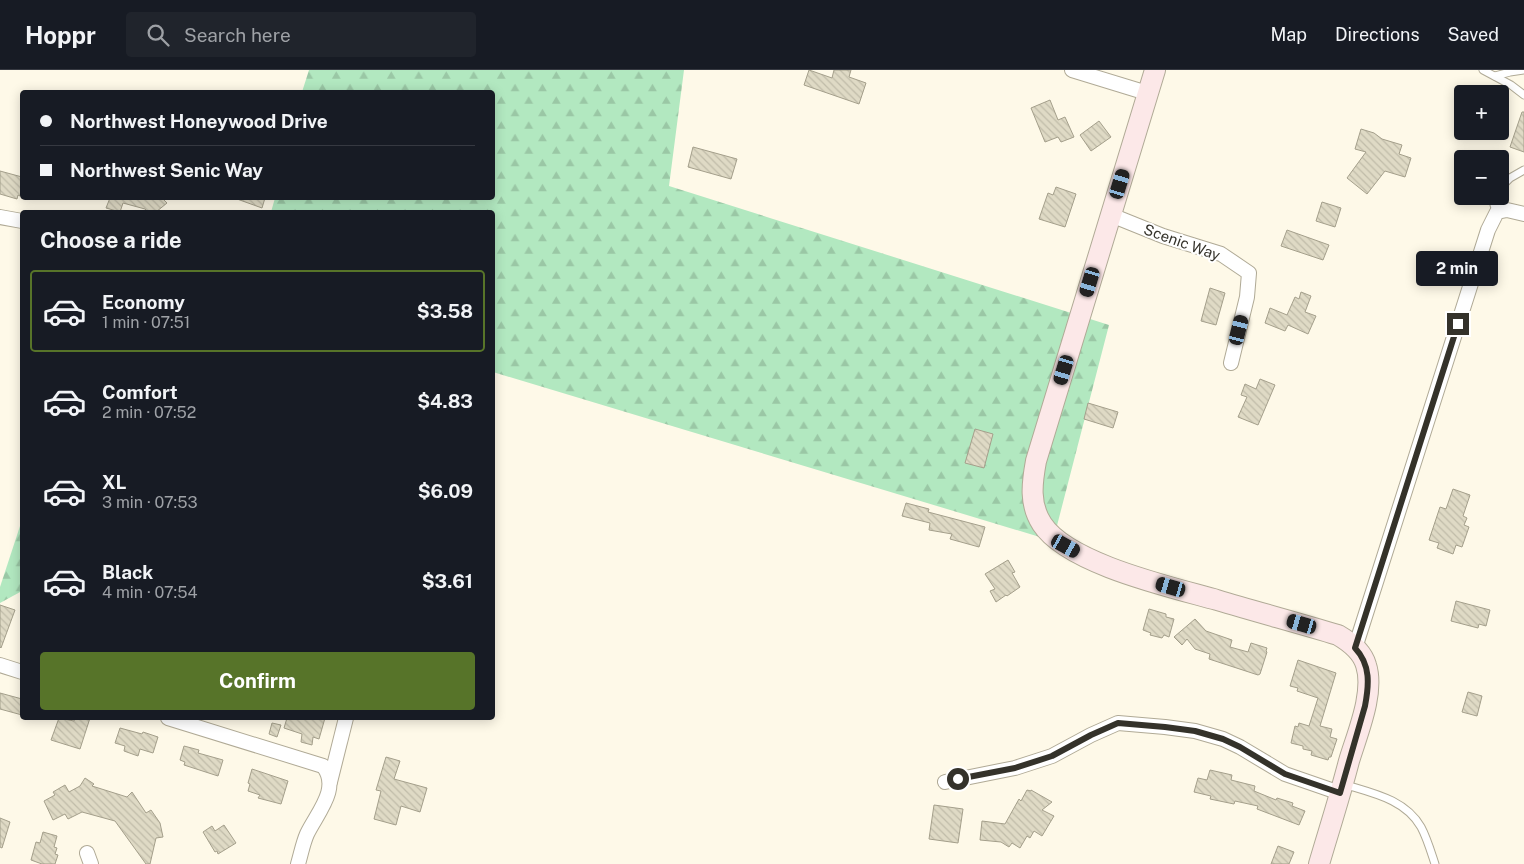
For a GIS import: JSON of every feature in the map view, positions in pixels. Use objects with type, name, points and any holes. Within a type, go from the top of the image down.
[{"type":"street","points":[[1072,70],[1147,93]]},
{"type":"street","points":[[1155,70],[1036,461],[1032,484],[1032,499],[1035,512],[1048,531],[1066,546],[1117,570],[1338,635],[1350,642],[1360,653],[1366,664],[1368,692],[1319,864]]},
{"type":"street","points":[[1355,648],[1488,230],[1497,212],[1507,210],[1524,214]]},
{"type":"street","name":"Scenic Way","points":[[1111,215],[1164,236],[1221,254],[1249,274],[1248,297],[1231,363]]},
{"type":"street","points":[[0,217],[20,222]]},
{"type":"street","points":[[0,666],[20,671]]},
{"type":"street","points":[[175,720],[316,762],[326,769],[330,783]]},
{"type":"street","points":[[298,864],[307,834],[324,804],[346,720]]},
{"type":"street","points":[[945,782],[1015,768],[1052,756],[1118,723],[1195,731],[1223,739],[1285,774],[1342,788]]},
{"type":"lane","points":[[1483,70],[1511,85],[1524,95]]},
{"type":"lane","points":[[1495,76],[1524,70]]},
{"type":"lane","points":[[1509,179],[1524,170]]},
{"type":"lane","points":[[1494,205],[1497,212]]},
{"type":"lane","points":[[1342,788],[1397,802],[1416,819],[1425,835],[1435,864]]},
{"type":"green space","points":[[309,70],[684,70],[669,186],[1109,325],[1053,541],[495,373],[495,210],[272,210],[274,200],[495,200],[495,90],[303,90]]},
{"type":"green space","points":[[20,526],[20,592],[0,603],[0,587]]},
{"type":"building","points":[[809,70],[832,78],[834,70],[851,70],[849,77],[866,83],[859,104],[804,85]]},
{"type":"building","points":[[1050,100],[1058,120],[1065,117],[1074,137],[1061,142],[1058,137],[1045,142],[1031,108]]},
{"type":"building","points":[[1522,112],[1524,112],[1524,152],[1510,147]]},
{"type":"building","points":[[1099,121],[1111,137],[1091,151],[1080,135]]},
{"type":"building","points":[[1361,129],[1374,133],[1382,139],[1402,145],[1399,154],[1411,158],[1405,177],[1385,171],[1367,194],[1347,178],[1366,152],[1355,149]]},
{"type":"building","points":[[693,147],[737,159],[731,179],[688,167]]},
{"type":"building","points":[[0,171],[20,176],[20,196],[18,195],[17,199],[0,194]]},
{"type":"building","points":[[1056,187],[1076,194],[1065,227],[1039,219],[1048,193],[1053,195]]},
{"type":"building","points":[[109,200],[164,200],[167,203],[158,210],[146,210],[123,203],[121,210],[106,208]]},
{"type":"building","points":[[240,200],[264,200],[262,208]]},
{"type":"building","points":[[1322,202],[1341,208],[1335,227],[1316,221]]},
{"type":"building","points":[[1287,230],[1329,245],[1323,260],[1281,246]]},
{"type":"building","points":[[1210,288],[1225,293],[1216,325],[1201,321]]},
{"type":"building","points":[[1301,292],[1311,296],[1305,312],[1316,316],[1308,334],[1288,325],[1285,331],[1265,323],[1270,308],[1287,315],[1295,297],[1299,299]]},
{"type":"building","points":[[1260,379],[1275,385],[1258,425],[1238,417],[1247,397],[1241,395],[1245,384],[1256,389]]},
{"type":"building","points":[[1088,403],[1118,412],[1113,428],[1084,419]]},
{"type":"building","points":[[975,429],[993,434],[984,468],[965,463]]},
{"type":"building","points":[[1453,489],[1470,495],[1463,516],[1467,518],[1464,525],[1469,527],[1462,547],[1456,545],[1453,554],[1437,548],[1439,543],[1429,540],[1440,507],[1446,509]]},
{"type":"building","points":[[906,503],[929,509],[928,512],[985,527],[979,547],[950,539],[952,534],[929,530],[930,523],[902,516]]},
{"type":"building","points":[[1008,560],[1015,572],[1012,573],[1020,587],[996,602],[990,591],[995,589],[985,574]]},
{"type":"building","points":[[1456,601],[1490,610],[1486,626],[1479,624],[1478,628],[1451,621]]},
{"type":"building","points":[[0,605],[15,610],[1,648],[0,647]]},
{"type":"building","points":[[1149,609],[1166,614],[1166,617],[1174,619],[1169,637],[1164,635],[1162,638],[1150,635],[1151,633],[1143,630]]},
{"type":"building","points":[[1195,619],[1206,631],[1232,640],[1230,647],[1248,652],[1251,643],[1267,648],[1260,674],[1258,675],[1209,659],[1210,654],[1195,649],[1187,639],[1182,645],[1174,637]]},
{"type":"building","points":[[1298,660],[1336,673],[1320,726],[1332,729],[1330,737],[1337,739],[1331,757],[1328,760],[1311,755],[1312,751],[1291,743],[1295,726],[1298,727],[1299,723],[1309,726],[1318,698],[1297,691],[1298,688],[1290,686]]},
{"type":"building","points":[[1468,692],[1482,696],[1477,716],[1462,712]]},
{"type":"building","points":[[0,693],[20,698],[20,714],[0,709]]},
{"type":"building","points":[[58,720],[89,720],[80,749],[51,740]]},
{"type":"building","points":[[286,720],[324,720],[319,739],[313,737],[312,745],[301,742],[302,734],[284,728]]},
{"type":"building","points":[[272,723],[281,725],[277,737],[269,734]]},
{"type":"building","points":[[120,728],[158,737],[153,753],[140,749],[138,756],[124,751],[125,746],[115,743]]},
{"type":"building","points":[[184,746],[199,750],[198,753],[223,760],[218,776],[184,765],[185,762],[180,760]]},
{"type":"building","points":[[386,757],[400,761],[394,779],[427,788],[420,812],[401,806],[396,825],[374,819],[381,791],[376,790]]},
{"type":"building","points":[[252,769],[288,781],[281,804],[258,798],[260,795],[248,791]]},
{"type":"building","points":[[1210,770],[1232,775],[1231,780],[1255,786],[1254,791],[1276,800],[1277,798],[1293,803],[1292,806],[1305,811],[1299,825],[1257,809],[1258,806],[1235,801],[1234,804],[1210,799],[1211,796],[1194,792],[1198,778],[1207,780]]},
{"type":"building","points":[[85,778],[94,784],[92,786],[127,797],[132,792],[146,813],[151,810],[160,823],[163,837],[156,838],[150,864],[146,864],[115,821],[82,812],[68,819],[65,814],[53,820],[44,801],[55,795],[53,792],[65,785],[69,792],[80,786]]},
{"type":"building","points":[[1027,790],[1031,790],[1052,802],[1042,810],[1054,816],[1042,836],[1034,831],[1030,838],[1027,836],[1020,848],[1012,843],[1009,847],[1001,842],[980,840],[982,821],[1005,824],[1019,799],[1021,801]]},
{"type":"building","points":[[934,805],[963,809],[958,843],[929,839]]},
{"type":"building","points":[[0,818],[10,822],[2,848],[0,847]]},
{"type":"building","points":[[224,825],[236,843],[218,854],[203,832],[212,826],[215,831]]},
{"type":"building","points":[[43,832],[57,836],[54,847],[57,848],[55,854],[58,855],[55,864],[42,864],[31,860],[36,842],[40,843]]},
{"type":"building","points":[[1278,846],[1294,852],[1289,864],[1271,864]]},
{"type":"route","points":[[958,779],[1015,768],[1052,756],[1118,723],[1195,731],[1223,739],[1285,774],[1340,793],[1368,692],[1366,664],[1355,648],[1458,324]]}]
